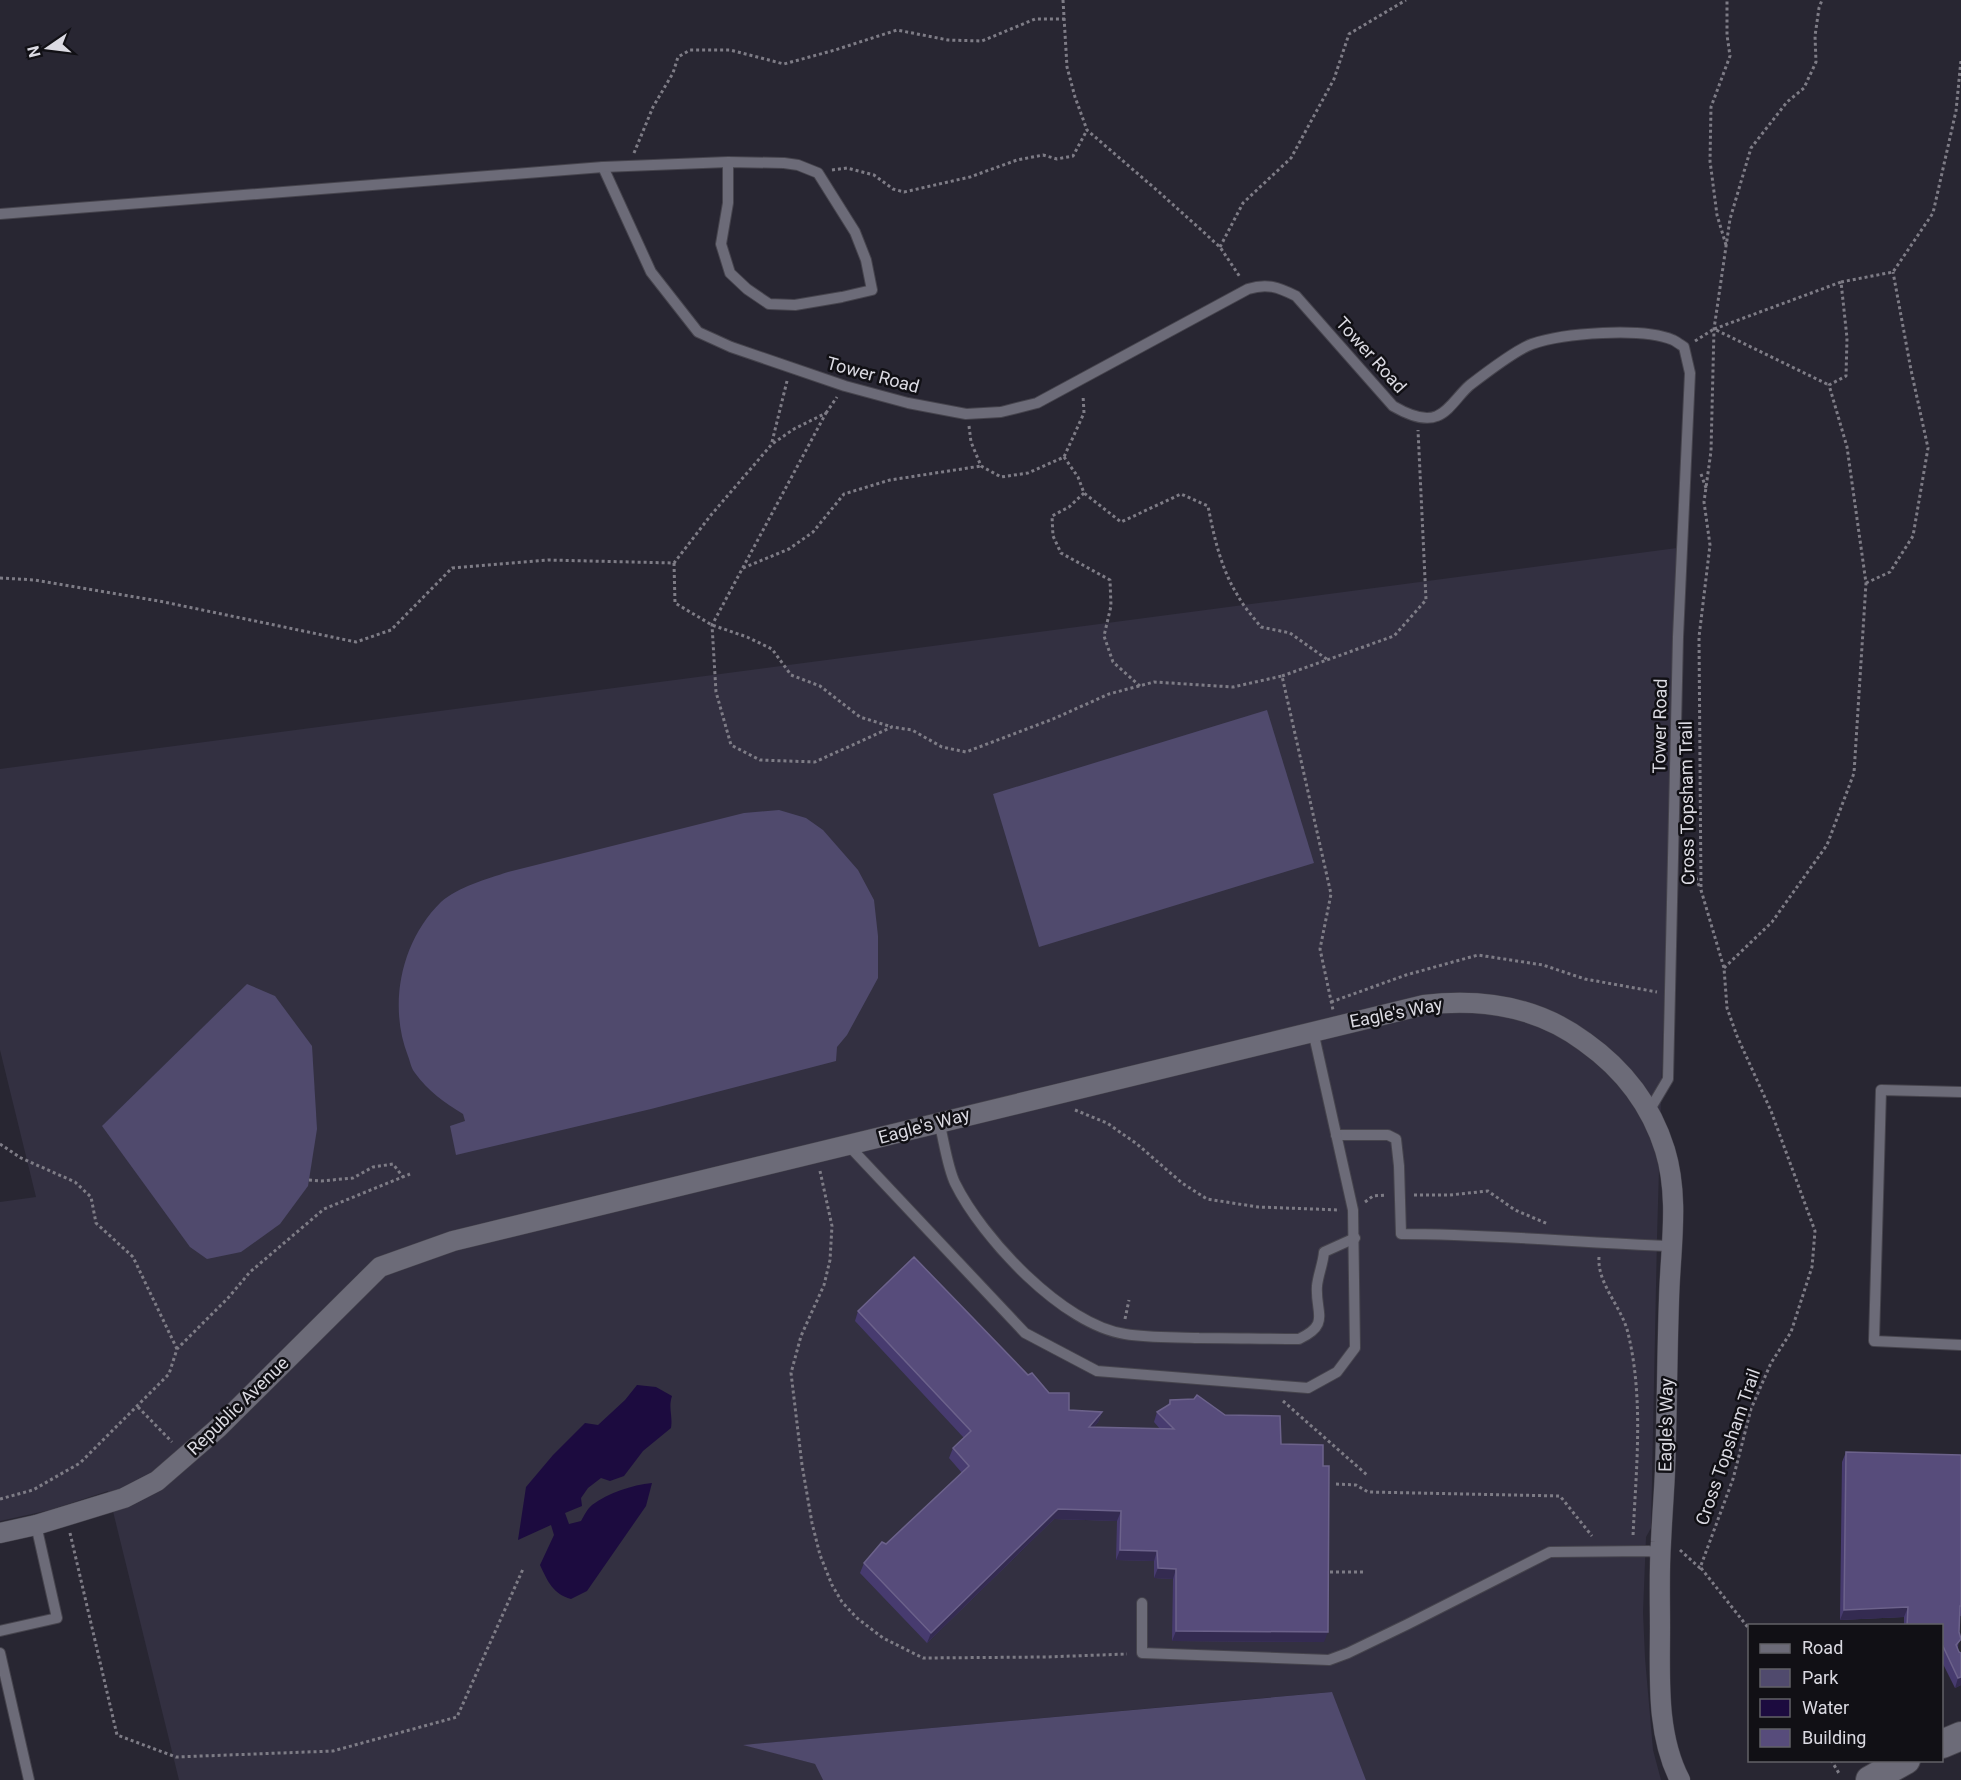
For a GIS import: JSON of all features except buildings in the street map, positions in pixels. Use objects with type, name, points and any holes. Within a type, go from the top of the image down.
[{"type":"main road","points":[[1943,1743],[1961,1736]]},
{"type":"street","name":"Eagle's Way","points":[[453,1241],[1424,1005],[1455,1001],[1513,1008],[1541,1017],[1570,1031],[1599,1052],[1631,1084],[1649,1112],[1665,1151],[1672,1179],[1674,1208],[1665,1473],[1656,1548],[1660,1679],[1664,1724],[1667,1747],[1680,1780]]},
{"type":"street","name":"Republic Avenue","points":[[0,1533],[36,1525],[124,1498],[157,1481],[218,1428],[380,1268],[453,1241]]},
{"type":"lane","points":[[0,214],[603,167],[728,162],[784,163],[798,165],[818,173],[855,232],[866,261],[872,290],[795,305],[769,304],[747,289],[730,273],[722,244],[728,203],[728,162]]},
{"type":"lane","name":"Tower Road","points":[[603,167],[651,272],[698,332],[731,347],[846,386],[908,403],[966,414],[987,414],[1027,406],[1056,394],[1248,289],[1261,285],[1276,286],[1296,296],[1393,406],[1407,414],[1417,416]]},
{"type":"lane","points":[[1417,416],[1428,418],[1438,416],[1469,386],[1530,345],[1573,334],[1602,333],[1645,335],[1672,340],[1684,347]]},
{"type":"lane","name":"Tower Road","points":[[1649,1112],[1668,1079],[1678,637],[1690,373],[1684,347]]},
{"type":"lane","points":[[849,1146],[1025,1333],[1097,1371],[1308,1388],[1337,1372],[1355,1348],[1353,1210],[1313,1031]]},
{"type":"lane","points":[[1961,1092],[1881,1090],[1874,1341],[1961,1345]]},
{"type":"lane","points":[[939,1122],[955,1182],[975,1215],[1010,1259],[1064,1306],[1096,1326],[1124,1334],[1165,1337],[1299,1339],[1312,1333],[1320,1320],[1317,1285],[1324,1252],[1355,1238]]},
{"type":"lane","points":[[1336,1135],[1388,1135],[1396,1139],[1401,1234],[1449,1234],[1671,1246]]},
{"type":"lane","points":[[0,1631],[57,1618],[36,1525]]},
{"type":"lane","points":[[1142,1603],[1142,1653],[1329,1660],[1408,1624],[1550,1552],[1656,1548]]},
{"type":"lane","points":[[0,1653],[29,1780]]},
{"type":"path","points":[[1063,0],[1067,67],[1087,130],[1220,247],[1248,289]]},
{"type":"path","points":[[1220,247],[1243,203],[1291,158],[1334,79],[1349,34],[1406,0]]},
{"type":"path","points":[[1726,246],[1717,215],[1710,161],[1711,107],[1730,56],[1727,35],[1727,0]]},
{"type":"path","name":"Cross Topsham Trail","points":[[1700,1568],[1733,1479],[1751,1408],[1771,1364],[1791,1332],[1812,1267],[1815,1231],[1771,1110],[1737,1036],[1727,1008],[1725,968],[1701,890],[1699,637],[1710,544],[1704,502],[1711,451],[1714,329],[1730,219],[1751,148],[1787,102],[1804,88],[1816,62],[1815,36],[1822,0]]},
{"type":"path","points":[[629,166],[653,107],[673,73],[678,57],[690,50],[730,50],[784,63],[835,50],[897,30],[948,40],[982,41],[1035,19],[1065,19]]},
{"type":"path","points":[[1866,583],[1890,572],[1913,536],[1928,448],[1893,272],[1933,213],[1956,111],[1961,60]]},
{"type":"path","points":[[818,173],[847,168],[874,174],[893,189],[904,192],[970,177],[1017,160],[1043,154],[1057,159],[1073,156],[1087,130]]},
{"type":"path","points":[[1684,347],[1714,329],[1841,282],[1893,272]]},
{"type":"path","points":[[1829,385],[1846,376],[1847,338],[1841,282]]},
{"type":"path","points":[[1714,329],[1829,385],[1847,447],[1866,583],[1854,773],[1827,845],[1772,922],[1725,968]]},
{"type":"path","points":[[772,444],[790,368]]},
{"type":"path","points":[[743,568],[789,549],[813,532],[844,494],[890,480],[981,466],[1000,477],[1028,472],[1064,457],[1084,413],[1083,378]]},
{"type":"path","points":[[892,727],[814,762],[760,760],[731,745],[716,692],[712,625],[826,413],[794,429],[772,444],[711,515],[674,563],[675,603],[712,625],[747,637],[772,649],[791,675],[820,686],[860,717],[892,727],[912,730],[942,747],[966,752],[1053,719],[1108,694],[1154,682],[1233,687],[1282,676],[1394,636],[1426,600],[1417,416]]},
{"type":"path","points":[[966,414],[972,442],[981,466]]},
{"type":"path","points":[[1064,457],[1078,477],[1084,493],[1121,522],[1181,494],[1208,506],[1213,535],[1224,568],[1238,596],[1261,627],[1290,633],[1329,660]]},
{"type":"path","points":[[1084,493],[1069,507],[1052,516],[1053,536],[1061,553],[1110,580],[1111,606],[1104,636],[1113,662],[1140,686]]},
{"type":"path","points":[[0,578],[35,580],[164,602],[356,642],[391,630],[452,568],[548,560],[674,563]]},
{"type":"path","points":[[1282,676],[1331,894],[1320,949],[1336,1025]]},
{"type":"path","points":[[1331,1002],[1406,975],[1478,955],[1543,965],[1585,979],[1670,994]]},
{"type":"path","points":[[1068,1107],[1107,1123],[1137,1144],[1182,1183],[1207,1199],[1258,1207],[1353,1210],[1373,1196],[1450,1195],[1488,1191],[1515,1210],[1554,1227]]},
{"type":"path","points":[[0,1144],[21,1158],[75,1182],[91,1197],[96,1223],[133,1257],[177,1349]]},
{"type":"path","points":[[309,1180],[353,1178],[373,1167],[393,1164],[403,1177]]},
{"type":"path","points":[[820,1171],[832,1226],[830,1260],[824,1285],[801,1336],[791,1373],[802,1465],[820,1555],[832,1585],[842,1602],[857,1618],[883,1638],[923,1658],[1046,1657],[1142,1653]]},
{"type":"path","points":[[0,1499],[33,1490],[80,1463],[169,1374],[177,1349],[250,1272],[312,1218],[324,1209],[410,1174]]},
{"type":"path","points":[[1599,1243],[1598,1268],[1628,1331],[1635,1379],[1638,1439],[1633,1539],[1641,1539],[1656,1548],[1673,1543],[1700,1568],[1748,1629]]},
{"type":"path","points":[[1281,1399],[1367,1475]]},
{"type":"path","points":[[138,1407],[186,1456]]},
{"type":"path","points":[[1336,1484],[1356,1485],[1368,1492],[1560,1496],[1591,1536],[1602,1537]]},
{"type":"path","points":[[66,1516],[117,1735],[176,1757],[333,1751],[457,1717],[523,1569]]},
{"type":"path","points":[[1330,1572],[1365,1572]]},
{"type":"path","points":[[1832,1762],[1840,1775]]},
{"type":"shaded area","points":[[1677,548],[1651,1528],[1646,1537],[1643,1612],[1653,1750],[1661,1780],[1366,1780],[1331,1692],[745,1745],[815,1764],[823,1780],[179,1780],[108,1491],[50,1510],[0,1521],[0,1202],[36,1197],[0,1050],[0,769]]},
{"type":"green space","points":[[1267,710],[1314,863],[1039,947],[993,794]]},
{"type":"green space","points":[[779,810],[806,818],[823,830],[858,870],[874,900],[878,936],[878,978],[847,1035],[837,1047],[836,1061],[651,1109],[456,1155],[450,1126],[465,1121],[463,1114],[431,1091],[414,1071],[402,1036],[399,1016],[402,974],[408,954],[416,935],[441,902],[464,888],[508,872],[744,813]]},
{"type":"green space","points":[[247,984],[275,996],[312,1046],[317,1129],[308,1186],[280,1224],[241,1252],[207,1259],[190,1247],[102,1126]]},
{"type":"green space","points":[[1332,1692],[1366,1780],[823,1780],[815,1764],[743,1745]]},
{"type":"water","points":[[637,1385],[656,1387],[672,1396],[671,1428],[643,1451],[624,1476],[610,1481],[601,1478],[588,1488],[581,1498],[582,1506],[565,1513],[569,1524],[581,1521],[590,1507],[605,1497],[628,1488],[652,1483],[646,1506],[587,1591],[571,1599],[555,1591],[540,1565],[554,1535],[551,1525],[518,1540],[526,1487],[553,1455],[585,1423],[598,1425],[625,1400]]}]
